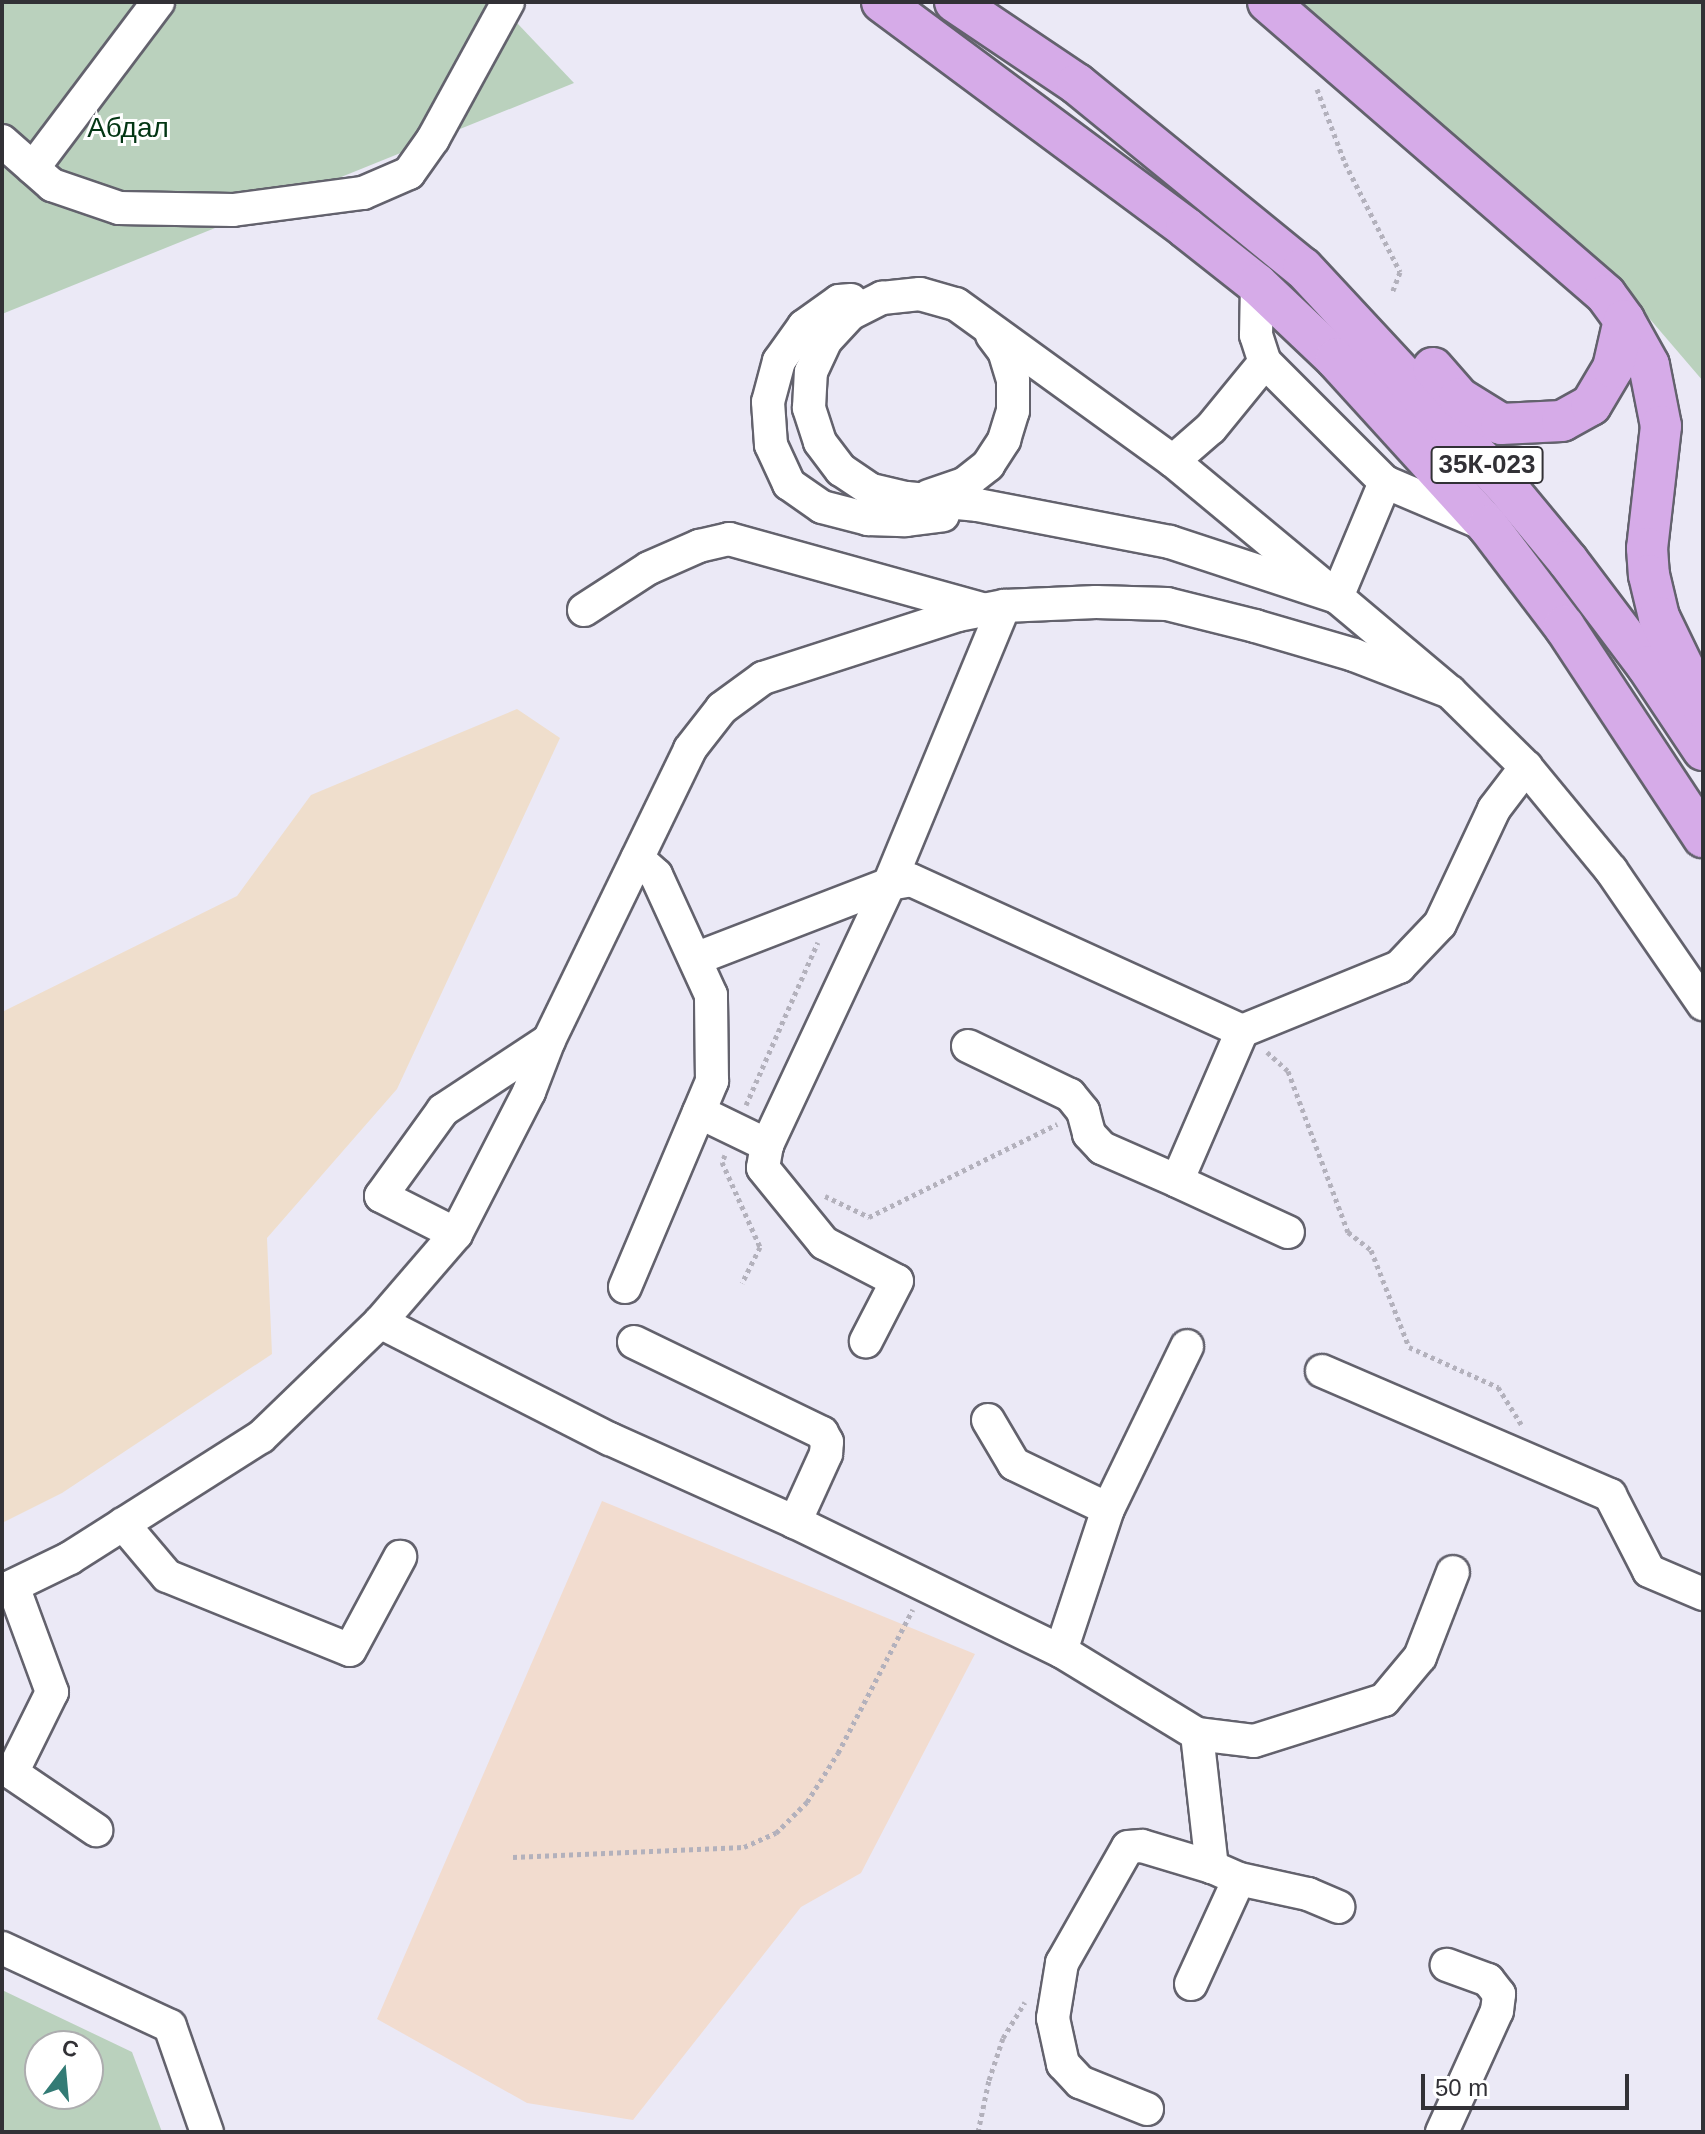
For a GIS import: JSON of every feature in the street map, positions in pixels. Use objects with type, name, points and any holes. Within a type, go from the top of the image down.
[{"type":"main road","name":"35К-023","points":[[882,2],[1113,171],[1257,284],[1336,359],[1488,526],[1564,626],[1703,837]]},
{"type":"main road","name":"35К-023","points":[[955,2],[1077,84],[1303,268],[1539,526],[1647,666],[1703,750]]},
{"type":"main road","points":[[999,2],[1081,57],[1259,195],[1383,313],[1459,398],[1501,424],[1562,421],[1591,405],[1613,368],[1624,320]]},
{"type":"main road","points":[[1268,2],[1606,295],[1624,320],[1649,365],[1661,426],[1647,548],[1649,575],[1659,617],[1703,708]]},
{"type":"street","points":[[33,168],[158,2]]},
{"type":"street","points":[[2,141],[52,185],[119,208],[233,210],[363,193],[409,173],[433,139],[508,2]]},
{"type":"street","points":[[1257,284],[1256,335],[1265,362],[1385,482],[1488,526]]},
{"type":"street","points":[[978,505],[905,520],[868,519],[822,507],[789,484],[771,445],[768,402],[779,361],[804,326],[839,301],[920,294],[956,304],[1173,461],[1450,692],[1526,767],[1611,870],[1703,1004]]},
{"type":"street","points":[[882,298],[850,314],[826,340],[811,372],[809,408],[820,442],[841,470],[871,490],[906,498],[978,505],[1170,542],[1337,597]]},
{"type":"street","points":[[906,498],[936,495],[964,484],[988,465],[1004,440],[1013,411],[1013,380],[1004,351],[986,326]]},
{"type":"street","points":[[1173,461],[1211,428],[1265,362]]},
{"type":"street","points":[[1337,597],[1385,482]]},
{"type":"street","points":[[584,610],[649,568],[699,546],[729,539],[994,608]]},
{"type":"street","points":[[96,1830],[12,1773],[52,1692],[7,1589],[70,1558],[261,1437],[380,1322],[456,1234],[529,1092],[549,1040],[690,749],[722,708],[763,678],[994,608],[1167,604],[1354,655],[1450,692]]},
{"type":"street","points":[[765,1156],[889,884],[994,608]]},
{"type":"street","points":[[1177,1181],[1242,1031],[1399,967],[1440,924],[1494,809],[1526,767]]},
{"type":"street","points":[[625,1287],[712,1081],[711,995],[656,875],[637,858]]},
{"type":"street","points":[[695,959],[889,884],[911,880],[1242,1031]]},
{"type":"street","points":[[456,1234],[381,1196],[443,1110],[549,1040]]},
{"type":"street","points":[[968,1046],[1070,1095],[1083,1111],[1089,1134],[1102,1148],[1288,1232]]},
{"type":"street","points":[[699,1112],[765,1156],[824,1243],[897,1281],[866,1341]]},
{"type":"street","points":[[380,1322],[610,1439],[795,1522],[1061,1651],[1197,1734],[1254,1741],[1384,1700],[1420,1657],[1453,1572]]},
{"type":"street","points":[[634,1342],[822,1433],[827,1442],[826,1454],[795,1522]]},
{"type":"street","points":[[1061,1651],[1108,1509],[1187,1346]]},
{"type":"street","points":[[1322,1371],[1610,1495],[1649,1571],[1703,1594]]},
{"type":"street","points":[[988,1420],[1014,1464],[1108,1509]]},
{"type":"street","points":[[123,1524],[167,1576],[350,1650],[400,1557]]},
{"type":"street","points":[[1191,1984],[1226,1873],[1197,1734]]},
{"type":"street","points":[[1147,2109],[1080,2082],[1063,2064],[1053,2018],[1062,1963],[1128,1847],[1142,1846],[1226,1873],[1308,1894],[1338,1907]]},
{"type":"street","points":[[2,1948],[170,2026],[207,2132]]},
{"type":"street","points":[[1442,2132],[1497,2011],[1499,1994],[1488,1980],[1447,1965]]},
{"type":"path","points":[[1312,76],[1345,163],[1400,272],[1392,293]]},
{"type":"path","points":[[1242,1031],[1288,1071],[1348,1232],[1371,1250],[1409,1347],[1498,1387],[1544,1466]]},
{"type":"path","points":[[816,1192],[869,1217],[1083,1111]]},
{"type":"path","points":[[726,1150],[765,1156]]},
{"type":"path","points":[[513,1857],[744,1847],[776,1833],[807,1802],[838,1753],[924,1585]]},
{"type":"path","points":[[978,2132],[989,2080],[1003,2038],[1025,2002]]},
{"type":"shaded area","points":[[517,709],[560,738],[397,1089],[267,1238],[272,1354],[62,1493],[2,1523],[2,1012],[237,896],[311,795]]},
{"type":"shaded area","points":[[602,1501],[975,1654],[861,1873],[801,1907],[633,2120],[527,2103],[377,2019]]},
{"type":"green space","name":"Абдал","points":[[2,2],[497,2],[574,83],[2,314]]},
{"type":"green space","points":[[1291,2],[1703,2],[1703,381],[1625,290]]},
{"type":"green space","points":[[2,1990],[86,2030],[24,2030],[24,2110],[104,2110],[104,2039],[132,2052],[162,2132],[2,2132]]}]
